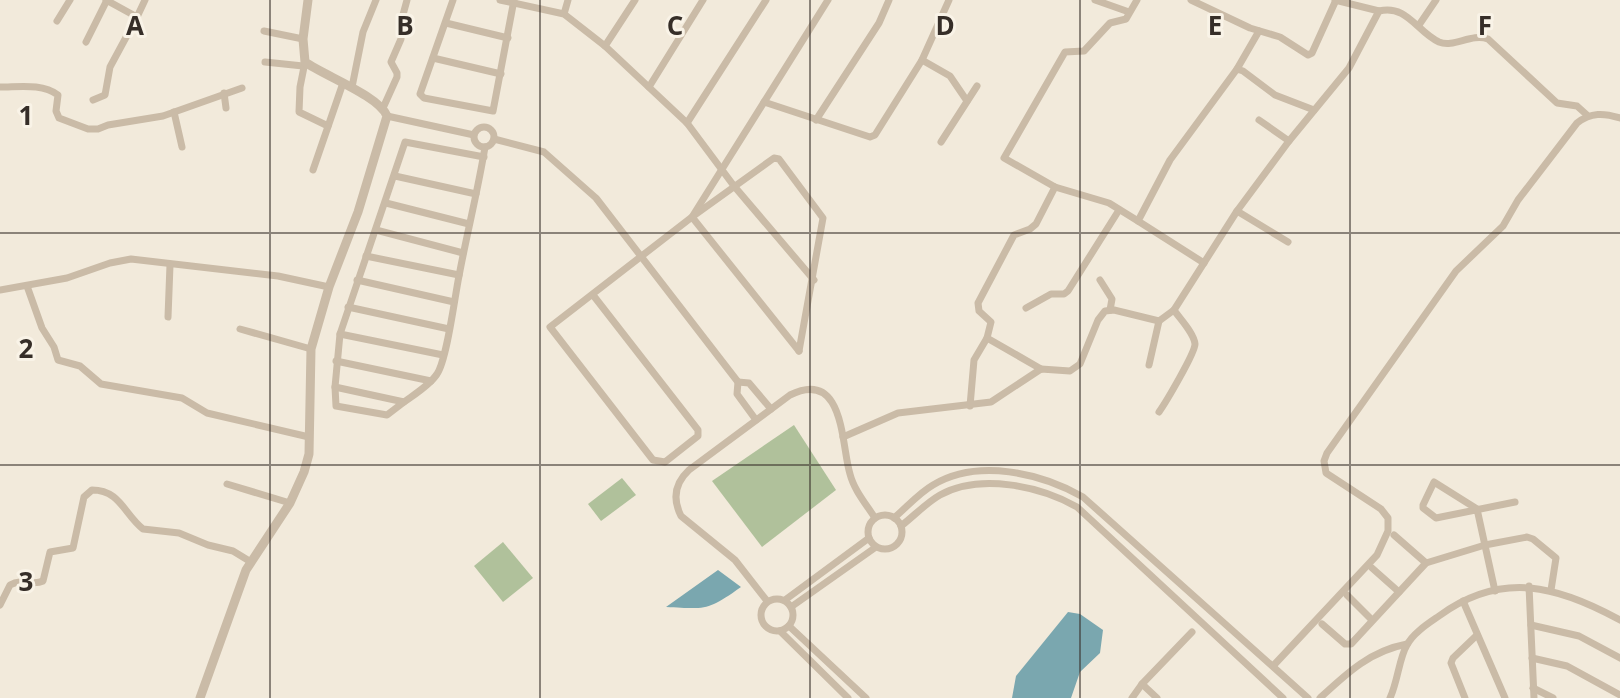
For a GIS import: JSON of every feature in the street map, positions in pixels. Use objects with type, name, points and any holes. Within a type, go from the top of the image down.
[{"type":"street","points":[[57,21],[70,0]]},
{"type":"street","points":[[86,42],[107,0],[137,17]]},
{"type":"street","points":[[93,100],[105,95],[110,67],[145,0]]},
{"type":"street","points":[[308,0],[299,112],[328,126]]},
{"type":"street","points":[[313,170],[328,126],[348,85],[376,0]]},
{"type":"street","points":[[200,698],[241,583],[251,562],[290,503],[306,463],[311,349],[329,287],[358,212],[397,75],[391,62],[401,39],[401,22],[407,0]]},
{"type":"street","points":[[453,0],[421,96],[493,111]]},
{"type":"street","points":[[500,0],[564,14],[605,46],[687,123],[734,186],[814,280]]},
{"type":"street","points":[[564,14],[568,0]]},
{"type":"street","points":[[605,46],[635,0]]},
{"type":"street","points":[[649,87],[703,0]]},
{"type":"street","points":[[687,123],[766,0]]},
{"type":"street","points":[[692,217],[828,0]]},
{"type":"street","points":[[816,120],[879,23],[889,0]]},
{"type":"street","points":[[764,102],[870,137],[875,135],[922,60],[949,0]]},
{"type":"street","points":[[1095,0],[1129,12]]},
{"type":"street","points":[[1137,0],[1126,19],[1110,23],[1084,51],[1065,52],[1004,158],[1055,187],[1100,200],[1204,263]]},
{"type":"street","points":[[1191,0],[1205,2],[1259,31],[1280,37],[1310,55],[1336,0],[1379,11],[1397,11],[1444,43],[1478,36],[1488,39],[1557,103],[1577,106],[1587,115]]},
{"type":"street","points":[[1419,25],[1436,0]]},
{"type":"street","points":[[494,139],[489,128],[514,2]]},
{"type":"street","points":[[1149,365],[1159,321],[1174,310],[1237,211],[1349,68],[1379,11]]},
{"type":"street","points":[[446,23],[508,38]]},
{"type":"street","points":[[264,31],[303,39]]},
{"type":"street","points":[[1138,221],[1170,160],[1237,69],[1259,31]]},
{"type":"street","points":[[433,58],[501,74]]},
{"type":"street","points":[[922,60],[950,76],[967,101]]},
{"type":"street","points":[[265,62],[304,64],[348,85],[385,112],[474,135]]},
{"type":"street","points":[[1237,69],[1275,95],[1314,110]]},
{"type":"street","points":[[0,87],[21,85],[56,92],[56,115],[88,129],[163,116],[242,88]]},
{"type":"street","points":[[941,142],[977,86]]},
{"type":"street","points":[[224,93],[226,108]]},
{"type":"street","points":[[174,112],[182,147]]},
{"type":"street","points":[[1273,666],[1377,555],[1388,531],[1388,518],[1381,509],[1326,473],[1324,461],[1327,453],[1456,271],[1503,226],[1518,200],[1577,123],[1587,115],[1620,118]]},
{"type":"street","points":[[1259,120],[1289,141]]},
{"type":"street","points":[[474,135],[480,128],[489,128]]},
{"type":"street","points":[[474,135],[477,144],[485,147]]},
{"type":"street","points":[[484,157],[406,142],[340,334],[336,361],[336,406],[387,415],[431,381],[440,368],[449,329],[463,253],[484,157],[485,147],[494,139]]},
{"type":"street","points":[[494,139],[537,149],[562,165],[596,198],[738,382],[737,394],[756,420]]},
{"type":"street","points":[[593,295],[698,430],[698,436],[665,462],[653,460],[550,327],[692,217],[774,158],[779,159],[823,218],[799,351],[692,217]]},
{"type":"street","points":[[395,176],[476,194]]},
{"type":"street","points":[[970,406],[975,356],[987,338],[991,322],[979,311],[978,303],[1014,235],[1036,224],[1055,187]]},
{"type":"street","points":[[386,203],[469,224]]},
{"type":"street","points":[[1026,308],[1051,294],[1068,291],[1119,210]]},
{"type":"street","points":[[1237,211],[1288,242]]},
{"type":"street","points":[[376,230],[463,253]]},
{"type":"street","points":[[366,256],[459,275]]},
{"type":"street","points":[[0,290],[67,278],[119,261],[137,259],[278,276],[329,287]]},
{"type":"street","points":[[168,317],[170,265]]},
{"type":"street","points":[[357,280],[454,302]]},
{"type":"street","points":[[987,338],[1041,369],[1075,369],[1080,364],[1098,320],[1110,310],[1112,299],[1100,280]]},
{"type":"street","points":[[27,286],[58,360],[80,366],[97,383],[182,398],[207,413],[309,437]]},
{"type":"street","points":[[348,307],[449,329]]},
{"type":"street","points":[[1110,310],[1159,321]]},
{"type":"street","points":[[1159,412],[1177,388],[1181,371],[1195,347],[1194,339],[1174,310]]},
{"type":"street","points":[[240,329],[311,349]]},
{"type":"street","points":[[340,334],[443,355]]},
{"type":"street","points":[[336,361],[431,381]]},
{"type":"street","points":[[843,437],[898,413],[970,406],[998,399],[1041,369]]},
{"type":"street","points":[[738,382],[749,383],[771,409]]},
{"type":"street","points":[[335,387],[404,402]]},
{"type":"street","points":[[767,601],[735,560],[681,516],[675,499],[683,475],[798,391],[817,391],[836,406],[851,478],[875,518]]},
{"type":"street","points":[[894,518],[933,485],[962,474],[988,471],[1043,478],[1062,484],[1083,497],[1308,698]]},
{"type":"street","points":[[1495,591],[1477,509],[1434,482],[1423,507],[1435,518],[1477,509],[1515,502]]},
{"type":"street","points":[[227,484],[290,503]]},
{"type":"street","points":[[901,526],[941,495],[965,488],[990,484],[1038,489],[1057,495],[1077,507],[1283,698]]},
{"type":"street","points":[[0,605],[10,585],[22,580],[43,581],[50,552],[73,548],[84,497],[92,490],[115,496],[143,529],[179,533],[233,551],[251,562]]},
{"type":"street","points":[[888,515],[901,526],[902,533],[896,546],[882,549],[869,538],[870,523],[875,518],[888,515]]},
{"type":"street","points":[[1394,535],[1426,563]]},
{"type":"street","points":[[1322,624],[1348,645],[1426,563],[1485,545],[1527,537],[1556,558],[1551,590]]},
{"type":"street","points":[[785,600],[869,538]]},
{"type":"street","points":[[791,607],[876,547]]},
{"type":"street","points":[[1372,568],[1399,592]]},
{"type":"street","points":[[1529,586],[1534,698]]},
{"type":"street","points":[[1390,698],[1407,644],[1429,623],[1463,601],[1495,591],[1529,586],[1588,603],[1620,620]]},
{"type":"street","points":[[1347,595],[1372,620]]},
{"type":"street","points":[[1185,606],[1195,597]]},
{"type":"street","points":[[776,598],[785,600],[791,607],[793,617],[789,626],[780,631],[771,631],[764,625],[760,617],[761,608],[767,601],[776,598]]},
{"type":"street","points":[[1463,601],[1505,698]]},
{"type":"street","points":[[1531,625],[1579,636],[1620,658]]},
{"type":"street","points":[[789,626],[866,698]]},
{"type":"street","points":[[780,631],[848,698]]},
{"type":"street","points":[[1132,698],[1192,632]]},
{"type":"street","points":[[1464,698],[1451,663],[1477,635]]},
{"type":"street","points":[[1320,698],[1356,666],[1387,648],[1407,644]]},
{"type":"street","points":[[1532,658],[1567,666],[1620,695]]},
{"type":"street","points":[[1142,684],[1157,698]]},
{"type":"street","points":[[1533,688],[1553,698]]},
{"type":"green space","points":[[794,425],[836,490],[762,547],[712,481]]},
{"type":"green space","points":[[622,478],[636,495],[601,521],[588,504]]},
{"type":"green space","points":[[503,542],[533,578],[503,602],[474,566]]},
{"type":"water","points":[[718,570],[741,587],[706,607],[666,607]]},
{"type":"water","points":[[1068,612],[1080,614],[1103,630],[1100,653],[1080,672],[1071,698],[1012,698],[1016,676]]}]
